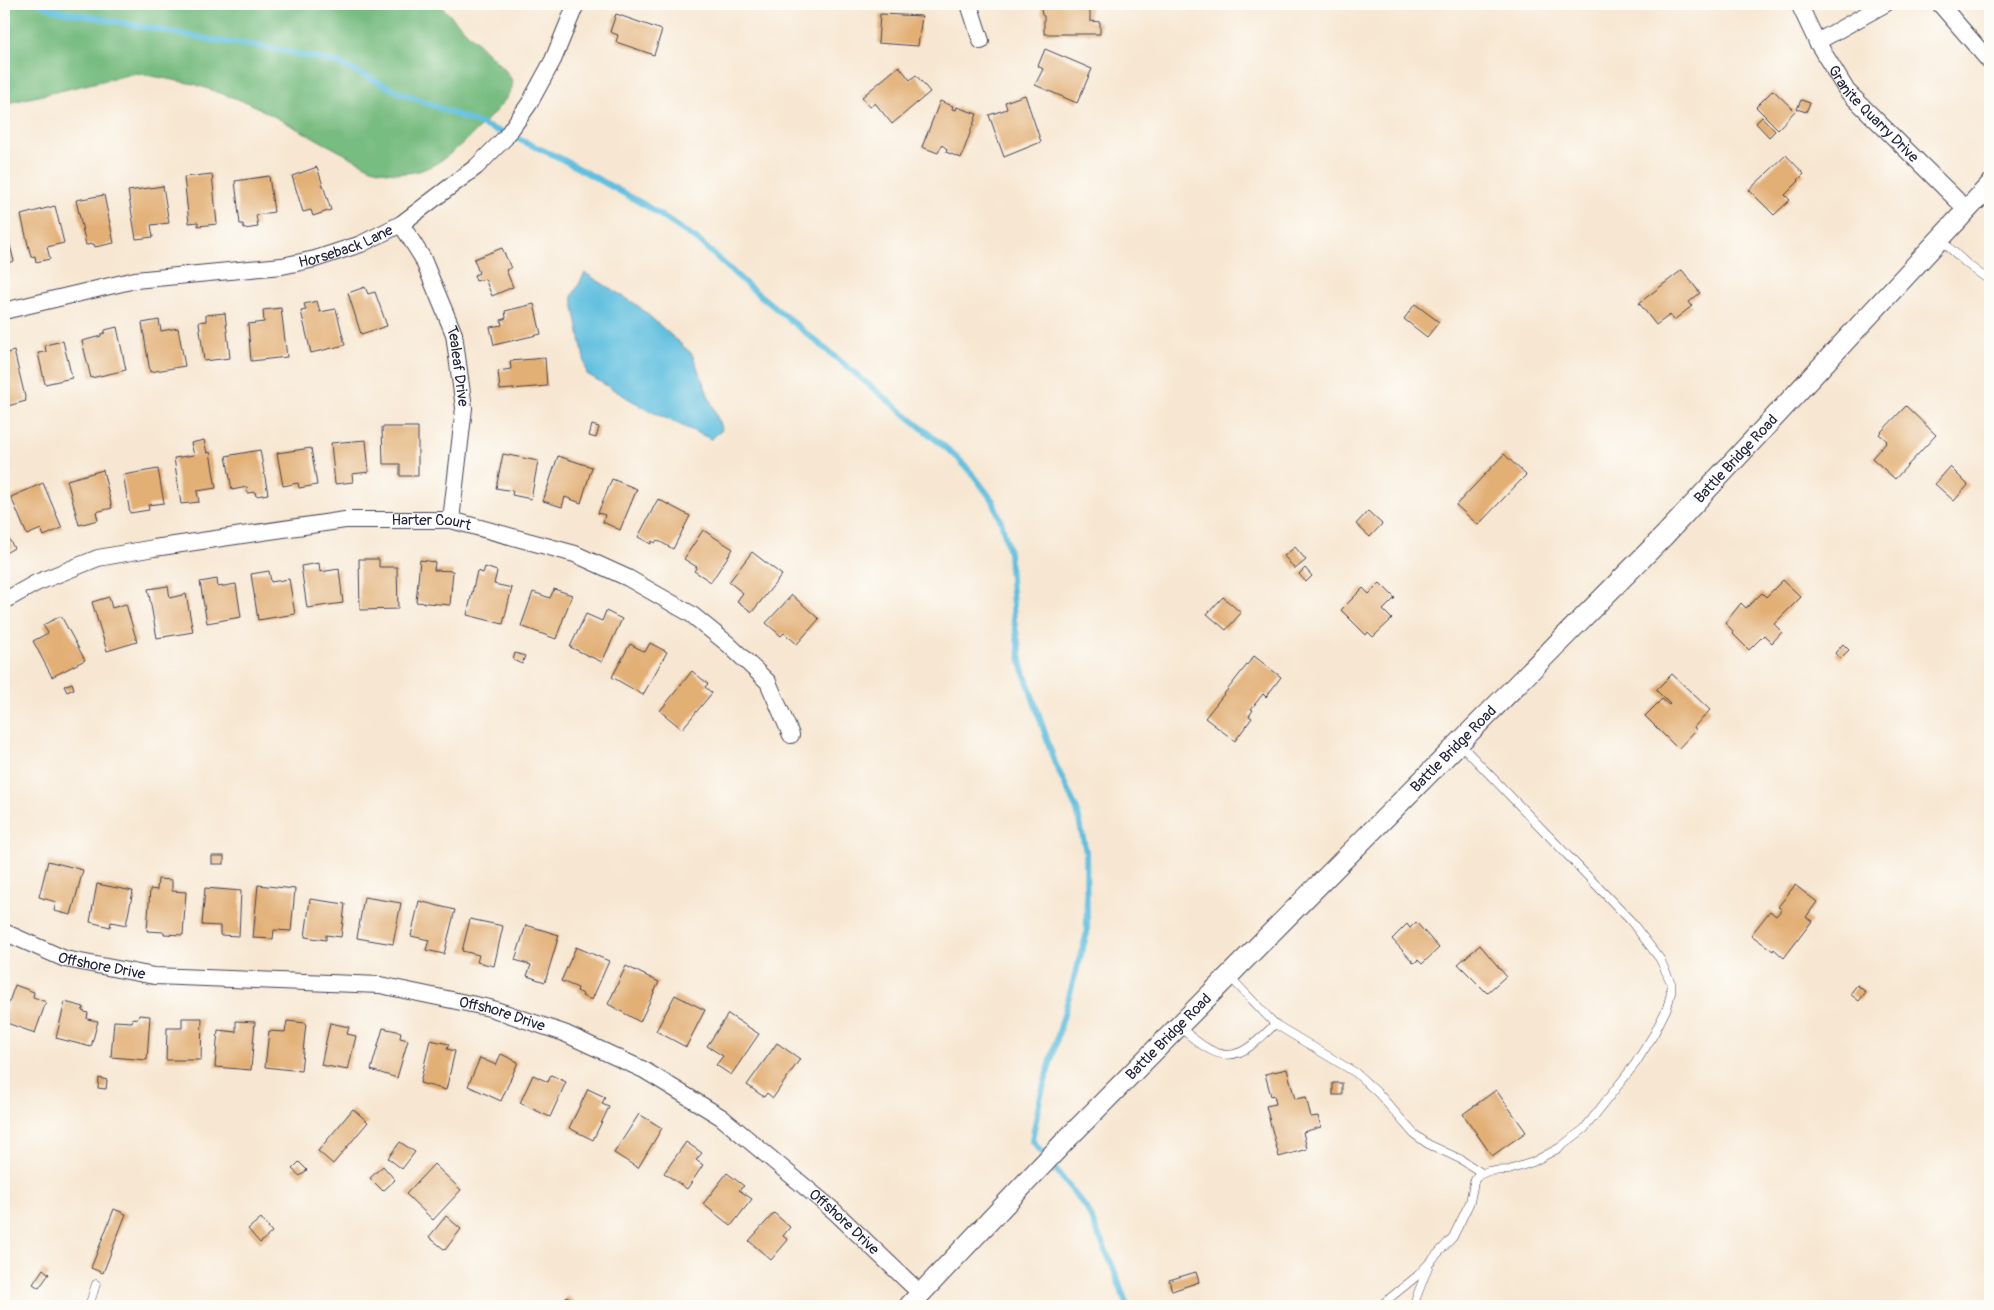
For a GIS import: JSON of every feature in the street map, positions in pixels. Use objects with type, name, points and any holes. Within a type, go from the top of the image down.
[{"type":"street","name":"Horseback Lane","points":[[4,311],[135,280],[282,266],[315,259],[360,244],[401,224],[476,167],[505,138],[529,104],[553,60],[576,4]]},
{"type":"street","points":[[969,4],[981,41]]},
{"type":"street","name":"Granite Quarry Drive","points":[[1799,4],[1817,42],[1847,91],[1967,210]]},
{"type":"street","points":[[1817,42],[1884,4]]},
{"type":"street","points":[[1940,4],[1990,62]]},
{"type":"street","name":"Battle Bridge Road","points":[[915,1300],[1067,1139],[1664,536],[1990,184]]},
{"type":"street","name":"Tealeaf Drive","points":[[401,224],[422,257],[454,334],[464,408],[451,520]]},
{"type":"street","name":"Harter Court","points":[[4,601],[36,583],[98,558],[346,520],[451,520],[575,554],[628,578],[691,614],[728,644],[768,682],[791,735]]},
{"type":"street","name":"Offshore Drive","points":[[4,932],[66,959],[154,976],[380,985],[490,1008],[564,1033],[644,1070],[721,1117],[834,1211],[915,1300]]},
{"type":"lane","points":[[1940,239],[1967,264],[1990,281]]},
{"type":"lane","points":[[1380,1306],[1430,1263],[1453,1237],[1470,1202],[1477,1176],[1482,1173],[1509,1170],[1533,1162],[1559,1148],[1584,1129],[1635,1064],[1654,1034],[1667,1008],[1671,982],[1660,959],[1630,920],[1458,743]]},
{"type":"lane","points":[[1229,975],[1275,1024],[1356,1072],[1379,1094],[1414,1134],[1428,1144],[1460,1159],[1482,1173]]},
{"type":"lane","points":[[1179,1026],[1209,1050],[1218,1055],[1228,1056],[1238,1054],[1250,1048],[1275,1024]]},
{"type":"lane","points":[[1413,1306],[1430,1263]]},
{"type":"lane","points":[[89,1306],[96,1284]]},
{"type":"green space","points":[[4,4],[439,4],[505,70],[511,80],[512,87],[502,104],[492,115],[469,138],[440,161],[419,171],[406,173],[387,172],[369,167],[249,103],[194,84],[136,73],[4,104]]},
{"type":"water","points":[[585,273],[637,305],[692,354],[722,430],[711,439],[648,410],[587,374],[572,297]]},
{"type":"building","points":[[1040,4],[1090,4],[1090,21],[1100,22],[1100,34],[1044,34],[1044,16],[1042,15]]},
{"type":"building","points":[[616,14],[662,30],[654,55],[616,42],[618,35],[610,32]]},
{"type":"building","points":[[880,14],[922,16],[918,46],[878,43]]},
{"type":"building","points":[[1045,49],[1092,69],[1077,103],[1035,85],[1043,69],[1038,66]]},
{"type":"building","points":[[899,66],[910,80],[916,75],[930,92],[892,124],[875,103],[870,107],[862,97]]},
{"type":"building","points":[[1773,90],[1795,111],[1778,129],[1756,107]]},
{"type":"building","points":[[1025,95],[1041,142],[1004,157],[989,115],[1007,109],[1005,102]]},
{"type":"building","points":[[1801,100],[1810,103],[1806,112],[1797,109]]},
{"type":"building","points":[[940,101],[953,106],[952,109],[956,110],[957,107],[977,114],[961,158],[946,152],[947,149],[942,145],[938,153],[922,147]]},
{"type":"building","points":[[1762,117],[1775,131],[1769,137],[1756,123]]},
{"type":"building","points":[[1786,155],[1804,174],[1785,195],[1790,200],[1774,215],[1749,190]]},
{"type":"building","points":[[317,167],[331,210],[313,216],[311,210],[303,212],[292,176]]},
{"type":"building","points":[[212,174],[217,224],[198,226],[198,222],[189,223],[184,177]]},
{"type":"building","points":[[269,176],[274,212],[256,215],[258,227],[244,229],[243,224],[240,224],[235,181]]},
{"type":"building","points":[[163,186],[169,223],[151,225],[153,237],[136,239],[128,191]]},
{"type":"building","points":[[104,195],[114,243],[95,247],[94,244],[86,245],[76,200]]},
{"type":"building","points":[[55,206],[64,243],[47,247],[50,259],[36,262],[35,256],[31,257],[21,215]]},
{"type":"building","points":[[4,222],[14,261],[4,264]]},
{"type":"building","points":[[502,248],[511,268],[506,270],[513,287],[492,296],[485,279],[476,281],[474,275],[479,273],[474,259]]},
{"type":"building","points":[[1682,270],[1700,293],[1689,302],[1692,306],[1674,320],[1670,315],[1656,325],[1639,303]]},
{"type":"building","points":[[365,287],[368,294],[375,292],[387,326],[361,334],[348,293]]},
{"type":"building","points":[[317,301],[320,312],[336,309],[345,345],[311,353],[301,311],[306,310],[304,304]]},
{"type":"building","points":[[534,304],[541,334],[494,345],[490,327],[502,325],[501,320],[506,318],[505,311]]},
{"type":"building","points":[[1415,304],[1439,322],[1427,337],[1404,319]]},
{"type":"building","points":[[281,308],[287,357],[251,361],[248,324],[264,322],[263,310]]},
{"type":"building","points":[[225,313],[230,358],[204,361],[199,322],[206,321],[206,315]]},
{"type":"building","points":[[159,320],[161,331],[178,328],[185,366],[150,372],[142,323]]},
{"type":"building","points":[[117,327],[126,370],[91,378],[82,341],[101,336],[101,334],[105,333],[105,330]]},
{"type":"building","points":[[63,341],[72,378],[45,384],[38,353],[46,352],[45,345]]},
{"type":"building","points":[[14,351],[26,401],[4,407],[4,354]]},
{"type":"building","points":[[545,358],[547,386],[500,390],[498,371],[511,369],[510,361]]},
{"type":"building","points":[[1906,406],[1936,435],[1895,479],[1872,458],[1887,441],[1879,434]]},
{"type":"building","points":[[592,425],[599,427],[596,438],[589,436]]},
{"type":"building","points":[[382,427],[418,427],[418,476],[400,476],[400,464],[383,464]]},
{"type":"building","points":[[204,440],[207,453],[210,452],[216,488],[197,491],[199,502],[181,504],[174,458],[194,455],[191,443]]},
{"type":"building","points":[[366,440],[369,472],[352,474],[353,482],[335,484],[331,443]]},
{"type":"building","points":[[311,448],[317,485],[299,488],[298,483],[283,486],[277,453]]},
{"type":"building","points":[[260,450],[268,494],[256,496],[255,492],[248,493],[247,487],[232,490],[226,456]]},
{"type":"building","points":[[503,454],[538,461],[531,499],[512,495],[513,491],[496,488]]},
{"type":"building","points":[[1504,454],[1526,475],[1478,525],[1456,505]]},
{"type":"building","points":[[558,456],[592,467],[581,503],[565,497],[562,507],[543,501]]},
{"type":"building","points":[[1950,467],[1968,485],[1954,501],[1935,484]]},
{"type":"building","points":[[158,469],[164,503],[148,505],[149,510],[130,513],[123,475]]},
{"type":"building","points":[[103,470],[112,508],[96,512],[98,520],[79,525],[67,480]]},
{"type":"building","points":[[612,479],[637,489],[620,530],[603,522],[605,515],[598,513]]},
{"type":"building","points":[[43,483],[62,528],[44,536],[41,529],[27,535],[11,497]]},
{"type":"building","points":[[658,499],[690,516],[673,549],[657,540],[655,543],[652,541],[651,544],[638,537]]},
{"type":"building","points":[[1368,511],[1382,524],[1370,537],[1356,524]]},
{"type":"building","points":[[4,530],[14,548],[4,554]]},
{"type":"building","points":[[703,530],[733,549],[711,582],[694,571],[697,567],[684,559]]},
{"type":"building","points":[[1295,547],[1306,560],[1295,569],[1284,556]]},
{"type":"building","points":[[752,552],[782,575],[752,612],[737,601],[743,593],[729,582]]},
{"type":"building","points":[[359,559],[379,559],[379,567],[397,567],[398,609],[360,610]]},
{"type":"building","points":[[420,560],[435,562],[434,570],[453,571],[450,605],[416,602]]},
{"type":"building","points":[[319,563],[320,572],[339,569],[343,603],[307,608],[301,566]]},
{"type":"building","points":[[485,567],[497,571],[494,584],[512,588],[503,624],[467,615],[477,571],[483,573]]},
{"type":"building","points":[[1305,568],[1312,576],[1306,582],[1299,574]]},
{"type":"building","points":[[269,571],[271,582],[289,579],[295,614],[258,620],[251,574]]},
{"type":"building","points":[[217,579],[218,587],[236,584],[241,617],[207,623],[200,582]]},
{"type":"building","points":[[1783,580],[1801,597],[1774,624],[1782,632],[1772,643],[1764,635],[1749,650],[1725,623],[1741,603],[1746,608],[1762,593],[1766,597]]},
{"type":"building","points":[[1380,583],[1395,598],[1383,610],[1392,619],[1373,637],[1368,632],[1366,635],[1341,610],[1363,588],[1369,594]]},
{"type":"building","points":[[168,586],[170,598],[186,594],[193,632],[157,638],[148,589]]},
{"type":"building","points":[[554,589],[572,595],[556,639],[521,626],[533,592],[550,598]]},
{"type":"building","points":[[792,595],[819,619],[797,644],[784,633],[781,636],[766,623]]},
{"type":"building","points":[[109,597],[112,608],[126,604],[137,642],[107,651],[92,602]]},
{"type":"building","points":[[1223,597],[1241,613],[1226,630],[1207,614]]},
{"type":"building","points":[[606,611],[622,619],[602,662],[570,647],[586,614],[602,621]]},
{"type":"building","points":[[61,616],[85,660],[52,677],[33,641],[48,633],[43,625]]},
{"type":"building","points":[[650,643],[667,652],[643,695],[612,677],[630,644],[645,652]]},
{"type":"building","points":[[1843,644],[1849,650],[1840,659],[1835,653]]},
{"type":"building","points":[[515,653],[525,656],[522,664],[513,660]]},
{"type":"building","points":[[1254,656],[1281,677],[1266,697],[1263,694],[1251,709],[1253,710],[1249,716],[1252,718],[1235,741],[1205,718]]},
{"type":"building","points":[[692,671],[708,684],[705,687],[712,693],[682,729],[660,711]]},
{"type":"building","points":[[1672,674],[1710,710],[1694,727],[1696,730],[1678,749],[1645,716],[1662,699],[1670,704],[1656,690]]},
{"type":"building","points":[[72,683],[74,689],[67,692],[64,686]]},
{"type":"building","points":[[212,856],[224,856],[224,864],[212,864]]},
{"type":"building","points":[[48,861],[83,870],[71,915],[54,911],[56,902],[39,897]]},
{"type":"building","points":[[158,879],[172,880],[172,891],[186,892],[183,935],[147,931],[150,889],[157,890]]},
{"type":"building","points":[[97,884],[133,891],[126,925],[111,922],[110,927],[90,922]]},
{"type":"building","points":[[258,885],[295,889],[291,931],[274,930],[273,939],[253,938]]},
{"type":"building","points":[[1795,885],[1817,902],[1806,917],[1812,921],[1784,958],[1774,949],[1773,951],[1751,935],[1770,911],[1776,916],[1782,909],[1778,907]]},
{"type":"building","points":[[205,888],[241,891],[239,936],[220,935],[220,926],[202,925]]},
{"type":"building","points":[[364,897],[401,903],[393,944],[357,938]]},
{"type":"building","points":[[310,899],[345,904],[341,937],[326,935],[326,940],[305,937]]},
{"type":"building","points":[[419,901],[455,910],[444,954],[426,950],[429,940],[411,936]]},
{"type":"building","points":[[470,919],[503,926],[494,966],[477,962],[479,955],[462,951]]},
{"type":"building","points":[[1416,922],[1439,948],[1422,964],[1418,960],[1414,963],[1392,939],[1407,924],[1410,928]]},
{"type":"building","points":[[526,925],[559,935],[545,982],[527,976],[531,965],[515,960]]},
{"type":"building","points":[[1480,945],[1506,976],[1487,993],[1458,964]]},
{"type":"building","points":[[576,947],[609,961],[592,1000],[582,996],[583,994],[577,991],[578,988],[561,981]]},
{"type":"building","points":[[626,966],[659,982],[640,1022],[608,1004]]},
{"type":"building","points":[[15,985],[34,992],[33,997],[46,1002],[35,1033],[4,1022],[4,1016]]},
{"type":"building","points":[[1857,985],[1866,992],[1859,1001],[1850,994]]},
{"type":"building","points":[[675,995],[705,1010],[686,1047],[656,1031]]},
{"type":"building","points":[[65,1002],[84,1007],[82,1011],[88,1013],[87,1019],[98,1021],[91,1047],[56,1038]]},
{"type":"building","points":[[728,1014],[759,1034],[731,1075],[716,1065],[723,1056],[707,1046]]},
{"type":"building","points":[[139,1015],[150,1016],[147,1060],[111,1057],[114,1021],[132,1022],[133,1018],[138,1019]]},
{"type":"building","points":[[182,1018],[202,1018],[201,1060],[166,1060],[167,1028],[182,1028]]},
{"type":"building","points":[[236,1021],[255,1022],[251,1070],[215,1067],[218,1030],[236,1032]]},
{"type":"building","points":[[287,1021],[306,1023],[301,1071],[265,1067],[269,1031],[285,1032]]},
{"type":"building","points":[[330,1023],[349,1027],[347,1034],[356,1036],[348,1070],[321,1065]]},
{"type":"building","points":[[383,1028],[401,1032],[400,1038],[408,1040],[397,1078],[371,1070]]},
{"type":"building","points":[[430,1040],[449,1044],[447,1049],[455,1051],[446,1090],[420,1083]]},
{"type":"building","points":[[777,1043],[800,1059],[773,1098],[767,1093],[764,1097],[747,1085]]},
{"type":"building","points":[[501,1054],[518,1062],[501,1101],[468,1086],[480,1058],[496,1065]]},
{"type":"building","points":[[1287,1069],[1295,1099],[1306,1097],[1311,1117],[1318,1116],[1321,1127],[1303,1132],[1307,1149],[1279,1157],[1266,1106],[1276,1104],[1274,1095],[1271,1096],[1265,1074]]},
{"type":"building","points":[[533,1075],[548,1082],[551,1075],[566,1082],[550,1117],[520,1103]]},
{"type":"building","points":[[99,1078],[107,1080],[106,1089],[98,1088]]},
{"type":"building","points":[[1333,1083],[1342,1083],[1342,1095],[1333,1095]]},
{"type":"building","points":[[588,1089],[605,1097],[602,1104],[609,1107],[593,1140],[569,1128]]},
{"type":"building","points":[[1496,1090],[1526,1132],[1492,1156],[1463,1114]]},
{"type":"building","points":[[353,1109],[368,1122],[333,1164],[318,1151]]},
{"type":"building","points":[[639,1114],[662,1128],[638,1168],[614,1153]]},
{"type":"building","points":[[400,1142],[415,1152],[402,1169],[388,1158]]},
{"type":"building","points":[[686,1142],[702,1153],[696,1160],[703,1165],[687,1189],[664,1173]]},
{"type":"building","points":[[299,1162],[307,1170],[300,1176],[292,1169]]},
{"type":"building","points":[[434,1164],[461,1190],[433,1220],[406,1194]]},
{"type":"building","points":[[383,1166],[395,1180],[383,1191],[370,1178]]},
{"type":"building","points":[[727,1173],[744,1186],[739,1190],[752,1199],[731,1226],[703,1204]]},
{"type":"building","points":[[114,1209],[126,1214],[103,1273],[91,1268]]},
{"type":"building","points":[[774,1213],[790,1227],[783,1236],[788,1240],[771,1260],[749,1241]]},
{"type":"building","points":[[446,1216],[461,1229],[445,1250],[429,1237]]},
{"type":"building","points":[[261,1218],[272,1232],[260,1243],[248,1229]]},
{"type":"building","points":[[43,1269],[49,1274],[39,1288],[33,1284]]},
{"type":"building","points":[[1196,1272],[1199,1282],[1172,1291],[1169,1280]]},
{"type":"building","points":[[567,1296],[577,1303],[575,1306],[560,1306]]},
{"type":"waterway","points":[[40,4],[55,10],[220,41],[267,47],[339,63],[399,92],[516,138],[560,158],[645,205],[699,241],[745,283],[957,457],[975,477],[993,501],[1002,524],[1009,552],[1014,620],[1022,666],[1055,763],[1077,810],[1086,852],[1087,933],[1040,1099],[1032,1140],[1087,1209],[1113,1267],[1127,1306]]}]
